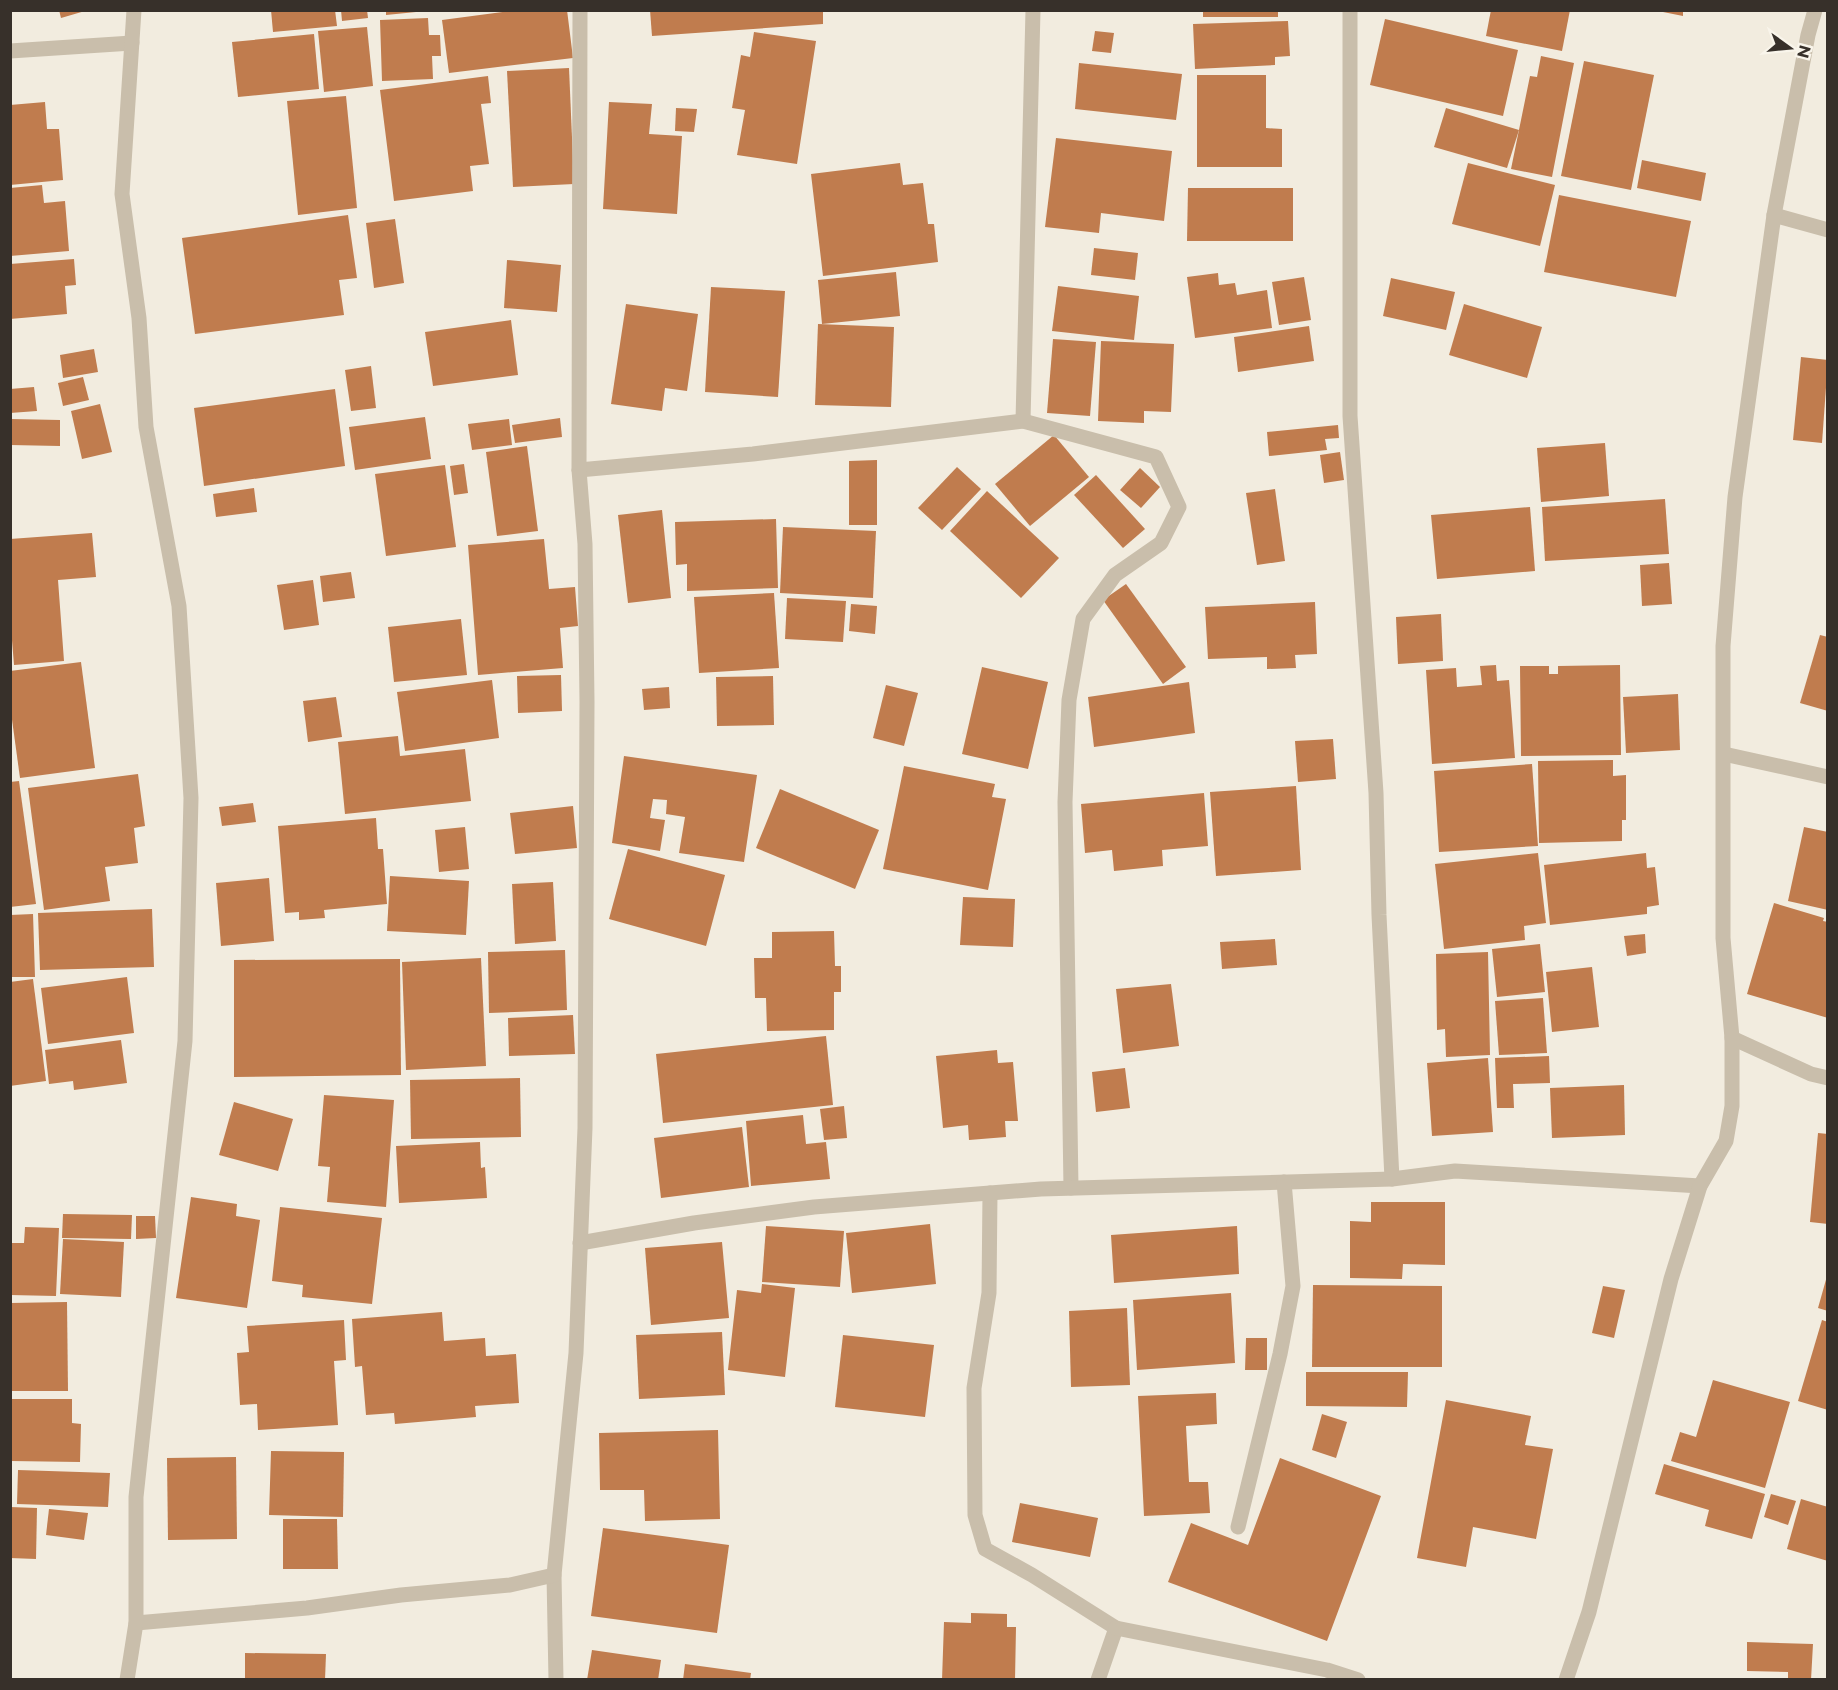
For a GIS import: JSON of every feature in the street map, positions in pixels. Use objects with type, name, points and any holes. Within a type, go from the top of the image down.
[{"type":"street","points":[[127,1680],[136,1623],[136,1497],[185,1041],[191,798],[179,606],[146,427],[139,318],[122,194],[134,10]]},
{"type":"street","points":[[556,1680],[554,1575],[576,1353],[585,1128],[587,691],[585,544],[579,470],[580,10]]},
{"type":"street","points":[[1023,421],[1033,10]]},
{"type":"street","points":[[1350,10],[1350,416],[1376,794],[1392,1179]]},
{"type":"street","points":[[1566,1680],[1589,1612],[1671,1279],[1700,1186],[1726,1141],[1732,1106],[1732,1038],[1723,938],[1723,646],[1735,497],[1774,215],[1808,35],[1815,10]]},
{"type":"street","points":[[10,51],[132,43]]},
{"type":"street","points":[[1774,215],[1827,230]]},
{"type":"street","points":[[579,470],[753,454],[1023,421],[1156,457],[1179,507],[1161,543],[1115,575],[1083,619],[1069,700],[1065,802],[1071,1188]]},
{"type":"street","points":[[1724,754],[1827,777]]},
{"type":"street","points":[[1732,1038],[1811,1074],[1827,1078]]},
{"type":"street","points":[[580,1244],[694,1223],[814,1207],[1071,1188],[1392,1179],[1455,1171],[1700,1186]]},
{"type":"street","points":[[1238,1527],[1280,1354],[1293,1286],[1284,1182]]},
{"type":"street","points":[[990,1193],[988,1293],[974,1388],[975,1515],[985,1549],[1032,1575],[1116,1628],[1327,1670],[1358,1680]]},
{"type":"street","points":[[136,1623],[307,1608],[401,1595],[510,1586],[554,1575]]},
{"type":"street","points":[[1098,1680],[1116,1628]]},
{"type":"building","points":[[59,10],[85,10],[85,11],[61,18]]},
{"type":"building","points":[[271,10],[335,10],[337,26],[273,32]]},
{"type":"building","points":[[341,10],[367,10],[368,18],[342,21]]},
{"type":"building","points":[[386,10],[416,10],[416,12],[386,15]]},
{"type":"building","points":[[517,10],[567,10],[573,58],[449,73],[442,20]]},
{"type":"building","points":[[650,10],[823,10],[823,24],[652,36]]},
{"type":"building","points":[[1203,10],[1278,10],[1278,17],[1203,17]]},
{"type":"building","points":[[1491,10],[1570,10],[1562,51],[1486,36]]},
{"type":"building","points":[[1653,10],[1683,10],[1683,16]]},
{"type":"building","points":[[428,18],[429,35],[440,35],[441,56],[432,56],[433,79],[382,81],[380,20]]},
{"type":"building","points":[[1385,19],[1518,50],[1503,116],[1370,85]]},
{"type":"building","points":[[1288,21],[1290,56],[1275,57],[1275,65],[1195,69],[1193,24]]},
{"type":"building","points":[[367,27],[373,86],[324,92],[318,31]]},
{"type":"building","points":[[1095,31],[1114,33],[1111,53],[1092,51]]},
{"type":"building","points":[[754,32],[816,41],[797,164],[737,155],[745,110],[732,108],[741,55],[750,57]]},
{"type":"building","points":[[314,34],[319,89],[238,97],[232,42]]},
{"type":"building","points":[[1541,56],[1574,63],[1552,177],[1511,169],[1530,76],[1537,77]]},
{"type":"building","points":[[1584,61],[1654,75],[1631,190],[1561,176]]},
{"type":"building","points":[[1079,63],[1182,74],[1176,120],[1075,109]]},
{"type":"building","points":[[569,68],[574,184],[513,187],[507,71]]},
{"type":"building","points":[[1197,75],[1266,75],[1266,128],[1282,129],[1282,167],[1197,167]]},
{"type":"building","points":[[488,76],[491,103],[481,104],[489,164],[470,166],[473,191],[394,201],[380,90]]},
{"type":"building","points":[[346,96],[357,208],[298,215],[287,101]]},
{"type":"building","points":[[45,102],[47,129],[59,129],[63,180],[10,185],[10,105]]},
{"type":"building","points":[[609,102],[652,104],[649,134],[682,136],[677,214],[603,209]]},
{"type":"building","points":[[676,108],[697,109],[694,132],[675,131]]},
{"type":"building","points":[[1446,108],[1519,130],[1507,168],[1434,147]]},
{"type":"building","points":[[1056,138],[1172,151],[1164,221],[1101,213],[1099,233],[1045,227]]},
{"type":"building","points":[[1642,160],[1706,173],[1701,201],[1637,188]]},
{"type":"building","points":[[900,163],[903,185],[923,183],[928,224],[934,224],[938,262],[823,276],[811,174]]},
{"type":"building","points":[[1468,163],[1555,185],[1540,246],[1452,224]]},
{"type":"building","points":[[42,185],[44,203],[65,201],[69,251],[10,256],[10,188]]},
{"type":"building","points":[[1188,188],[1293,188],[1293,241],[1187,241]]},
{"type":"building","points":[[1559,195],[1691,221],[1676,297],[1544,272]]},
{"type":"building","points":[[348,215],[357,278],[339,280],[344,315],[195,334],[182,238]]},
{"type":"building","points":[[395,219],[404,283],[374,288],[366,223]]},
{"type":"building","points":[[1094,248],[1138,253],[1135,280],[1091,275]]},
{"type":"building","points":[[74,259],[76,285],[65,286],[67,314],[10,319],[10,264]]},
{"type":"building","points":[[507,260],[561,265],[557,312],[504,308]]},
{"type":"building","points":[[896,272],[900,316],[822,324],[818,280]]},
{"type":"building","points":[[1218,273],[1219,285],[1235,283],[1237,295],[1267,290],[1272,328],[1195,338],[1187,277]]},
{"type":"building","points":[[1304,277],[1311,320],[1279,325],[1272,282]]},
{"type":"building","points":[[1391,278],[1455,292],[1446,330],[1383,316]]},
{"type":"building","points":[[1058,286],[1139,296],[1134,340],[1052,331]]},
{"type":"building","points":[[711,287],[785,291],[778,397],[705,392]]},
{"type":"building","points":[[626,304],[698,314],[687,391],[665,388],[662,411],[611,404]]},
{"type":"building","points":[[1464,304],[1542,327],[1527,378],[1449,355]]},
{"type":"building","points":[[511,320],[518,375],[433,386],[425,332]]},
{"type":"building","points":[[818,324],[894,327],[891,407],[815,405]]},
{"type":"building","points":[[1309,326],[1314,361],[1238,372],[1234,337]]},
{"type":"building","points":[[1053,339],[1096,342],[1090,416],[1047,413]]},
{"type":"building","points":[[1101,341],[1174,344],[1171,412],[1144,411],[1144,423],[1098,421]]},
{"type":"building","points":[[94,349],[98,372],[63,378],[60,355]]},
{"type":"building","points":[[1801,357],[1828,360],[1822,443],[1793,440]]},
{"type":"building","points":[[371,366],[376,408],[351,411],[345,370]]},
{"type":"building","points":[[83,377],[89,400],[63,406],[58,383]]},
{"type":"building","points":[[34,387],[37,411],[10,413],[10,389]]},
{"type":"building","points":[[335,389],[345,466],[204,486],[194,408]]},
{"type":"building","points":[[100,404],[112,452],[82,459],[71,411]]},
{"type":"building","points":[[425,417],[431,459],[355,470],[349,427]]},
{"type":"building","points":[[560,418],[562,437],[515,443],[512,425]]},
{"type":"building","points":[[10,419],[60,420],[60,446],[10,445]]},
{"type":"building","points":[[509,419],[512,445],[472,450],[468,424]]},
{"type":"building","points":[[1338,425],[1339,438],[1325,439],[1327,450],[1269,456],[1267,432]]},
{"type":"building","points":[[1054,435],[1089,477],[1030,526],[995,484]]},
{"type":"building","points":[[1605,443],[1609,496],[1541,502],[1537,448]]},
{"type":"building","points":[[527,446],[538,531],[497,536],[486,452]]},
{"type":"building","points":[[1340,452],[1344,480],[1324,483],[1320,455]]},
{"type":"building","points":[[877,460],[877,525],[849,525],[849,461]]},
{"type":"building","points":[[464,464],[468,493],[454,495],[450,466]]},
{"type":"building","points":[[445,465],[456,547],[386,556],[375,474]]},
{"type":"building","points":[[957,467],[981,489],[942,530],[918,508]]},
{"type":"building","points":[[1140,468],[1160,487],[1141,508],[1120,490]]},
{"type":"building","points":[[1096,475],[1145,529],[1123,548],[1074,495]]},
{"type":"building","points":[[254,488],[257,512],[216,517],[213,494]]},
{"type":"building","points":[[1275,489],[1285,561],[1257,565],[1246,493]]},
{"type":"building","points":[[987,491],[1059,558],[1021,598],[950,531]]},
{"type":"building","points":[[1665,499],[1669,554],[1545,561],[1542,507]]},
{"type":"building","points":[[1530,507],[1535,571],[1437,579],[1431,515]]},
{"type":"building","points":[[662,510],[671,598],[628,603],[618,515]]},
{"type":"building","points":[[776,519],[778,588],[687,591],[687,564],[676,565],[675,522]]},
{"type":"building","points":[[783,527],[876,531],[873,598],[780,593]]},
{"type":"building","points":[[92,533],[96,577],[58,580],[64,661],[14,665],[10,616],[10,539]]},
{"type":"building","points":[[544,539],[549,589],[575,587],[578,626],[560,628],[563,668],[478,675],[468,545]]},
{"type":"building","points":[[1669,563],[1672,604],[1642,606],[1640,565]]},
{"type":"building","points":[[351,572],[355,598],[323,602],[320,576]]},
{"type":"building","points":[[313,580],[319,625],[284,630],[277,585]]},
{"type":"building","points":[[1126,584],[1186,667],[1163,684],[1103,600]]},
{"type":"building","points":[[774,593],[779,668],[699,673],[694,597]]},
{"type":"building","points":[[787,598],[846,601],[843,642],[785,639]]},
{"type":"building","points":[[1315,602],[1317,654],[1295,655],[1296,668],[1267,669],[1267,657],[1208,659],[1205,607]]},
{"type":"building","points":[[851,604],[877,606],[875,634],[849,631]]},
{"type":"building","points":[[1441,614],[1443,661],[1398,664],[1396,617]]},
{"type":"building","points":[[461,619],[467,675],[394,682],[388,627]]},
{"type":"building","points":[[1820,635],[1828,637],[1828,711],[1800,703]]},
{"type":"building","points":[[81,662],[95,768],[20,778],[10,705],[10,671]]},
{"type":"building","points":[[1496,665],[1497,681],[1509,680],[1515,758],[1432,764],[1426,670],[1456,668],[1457,687],[1482,685],[1480,666]]},
{"type":"building","points":[[1620,665],[1621,755],[1521,756],[1520,666],[1549,666],[1549,674],[1558,674],[1558,666]]},
{"type":"building","points":[[982,667],[1048,682],[1028,769],[962,754]]},
{"type":"building","points":[[561,675],[562,711],[518,713],[517,676]]},
{"type":"building","points":[[773,676],[774,725],[717,726],[716,677]]},
{"type":"building","points":[[492,680],[499,738],[405,751],[397,692]]},
{"type":"building","points":[[1189,682],[1195,733],[1094,747],[1088,697]]},
{"type":"building","points":[[886,685],[918,693],[904,746],[873,738]]},
{"type":"building","points":[[669,687],[670,708],[644,710],[642,689]]},
{"type":"building","points":[[1678,694],[1680,750],[1626,753],[1623,697]]},
{"type":"building","points":[[336,697],[342,737],[308,742],[303,701]]},
{"type":"building","points":[[398,736],[400,756],[465,749],[471,801],[345,814],[338,742]]},
{"type":"building","points":[[1333,739],[1336,779],[1298,782],[1295,741]]},
{"type":"building","points":[[624,756],[757,775],[744,862],[679,853],[685,817],[666,814],[667,800],[653,799],[650,818],[665,820],[660,851],[612,843]]},
{"type":"building","points":[[1613,760],[1613,776],[1626,775],[1626,820],[1622,820],[1622,841],[1539,843],[1538,761]]},
{"type":"building","points":[[1532,764],[1538,846],[1439,852],[1434,771]]},
{"type":"building","points":[[904,766],[995,784],[992,797],[1006,799],[988,890],[883,869]]},
{"type":"building","points":[[138,774],[145,826],[134,828],[138,863],[105,867],[110,901],[44,910],[28,788]]},
{"type":"building","points":[[19,781],[36,904],[10,907],[10,782]]},
{"type":"building","points":[[1296,786],[1301,870],[1216,876],[1210,792]]},
{"type":"building","points":[[780,789],[879,830],[855,889],[756,848]]},
{"type":"building","points":[[1204,793],[1208,846],[1162,850],[1163,866],[1114,871],[1112,850],[1085,853],[1081,804]]},
{"type":"building","points":[[253,803],[256,822],[222,826],[219,807]]},
{"type":"building","points":[[573,806],[577,848],[515,854],[510,813]]},
{"type":"building","points":[[376,818],[378,849],[383,849],[387,904],[324,910],[325,918],[299,920],[299,912],[285,913],[278,826]]},
{"type":"building","points":[[465,827],[469,869],[439,872],[435,830]]},
{"type":"building","points":[[1804,827],[1828,832],[1828,910],[1788,901]]},
{"type":"building","points":[[628,849],[725,875],[706,946],[609,919]]},
{"type":"building","points":[[1538,853],[1546,923],[1524,926],[1525,940],[1444,949],[1435,864]]},
{"type":"building","points":[[1646,853],[1647,868],[1655,867],[1659,905],[1647,907],[1647,914],[1550,925],[1544,865]]},
{"type":"building","points":[[390,876],[469,881],[466,935],[387,931]]},
{"type":"building","points":[[269,878],[274,941],[221,946],[216,883]]},
{"type":"building","points":[[553,882],[556,941],[515,944],[512,884]]},
{"type":"building","points":[[963,897],[1015,899],[1013,947],[960,945]]},
{"type":"building","points":[[1774,903],[1824,918],[1823,921],[1828,922],[1828,1018],[1747,994]]},
{"type":"building","points":[[152,909],[154,967],[40,970],[38,913]]},
{"type":"building","points":[[33,914],[35,977],[10,977],[10,915]]},
{"type":"building","points":[[834,931],[835,966],[841,966],[841,992],[834,992],[834,1030],[767,1031],[766,998],[755,998],[754,958],[772,958],[772,932]]},
{"type":"building","points":[[1645,934],[1646,953],[1627,956],[1624,936]]},
{"type":"building","points":[[1275,939],[1277,965],[1222,969],[1220,942]]},
{"type":"building","points":[[1540,944],[1545,992],[1497,997],[1492,949]]},
{"type":"building","points":[[565,950],[567,1010],[489,1013],[488,952]]},
{"type":"building","points":[[1488,952],[1490,1055],[1446,1057],[1445,1029],[1437,1030],[1436,954]]},
{"type":"building","points":[[481,958],[486,1066],[406,1070],[402,962]]},
{"type":"building","points":[[400,959],[401,1075],[234,1077],[234,960]]},
{"type":"building","points":[[1592,967],[1599,1027],[1552,1032],[1546,972]]},
{"type":"building","points":[[127,977],[134,1033],[48,1044],[41,988]]},
{"type":"building","points":[[33,979],[46,1081],[10,1086],[10,982]]},
{"type":"building","points":[[1171,984],[1179,1046],[1123,1053],[1116,989]]},
{"type":"building","points":[[1543,998],[1547,1053],[1499,1055],[1495,1001]]},
{"type":"building","points":[[573,1015],[575,1054],[509,1056],[508,1018]]},
{"type":"building","points":[[826,1036],[833,1105],[663,1123],[656,1054]]},
{"type":"building","points":[[121,1040],[127,1083],[74,1090],[73,1081],[49,1084],[45,1050]]},
{"type":"building","points":[[997,1050],[998,1063],[1013,1062],[1018,1121],[1005,1121],[1006,1137],[969,1140],[968,1125],[943,1128],[936,1056]]},
{"type":"building","points":[[1549,1056],[1550,1083],[1513,1084],[1514,1108],[1497,1108],[1495,1058]]},
{"type":"building","points":[[1488,1058],[1493,1132],[1432,1136],[1427,1063]]},
{"type":"building","points":[[1125,1068],[1130,1108],[1096,1112],[1092,1072]]},
{"type":"building","points":[[520,1078],[521,1137],[411,1139],[410,1080]]},
{"type":"building","points":[[1624,1085],[1625,1135],[1552,1138],[1550,1088]]},
{"type":"building","points":[[324,1095],[394,1100],[386,1207],[327,1202],[330,1167],[318,1166]]},
{"type":"building","points":[[234,1102],[293,1119],[278,1171],[219,1155]]},
{"type":"building","points":[[844,1106],[847,1138],[824,1140],[820,1109]]},
{"type":"building","points":[[803,1115],[806,1144],[826,1142],[830,1179],[751,1186],[746,1121]]},
{"type":"building","points":[[742,1127],[749,1187],[661,1198],[654,1138]]},
{"type":"building","points":[[1818,1133],[1828,1134],[1828,1224],[1810,1222]]},
{"type":"building","points":[[480,1142],[481,1168],[485,1167],[487,1198],[399,1203],[396,1146]]},
{"type":"building","points":[[191,1197],[237,1204],[236,1216],[260,1220],[247,1308],[176,1298]]},
{"type":"building","points":[[1371,1202],[1445,1202],[1445,1265],[1403,1264],[1402,1279],[1350,1278],[1350,1221],[1371,1222]]},
{"type":"building","points":[[280,1207],[382,1218],[372,1304],[302,1297],[303,1285],[272,1281]]},
{"type":"building","points":[[63,1214],[132,1215],[131,1239],[62,1238]]},
{"type":"building","points":[[136,1216],[155,1216],[156,1238],[136,1239]]},
{"type":"building","points":[[930,1224],[936,1284],[852,1293],[846,1233]]},
{"type":"building","points":[[766,1226],[844,1231],[840,1287],[762,1282]]},
{"type":"building","points":[[1237,1226],[1239,1274],[1114,1283],[1111,1235]]},
{"type":"building","points":[[25,1227],[59,1228],[56,1296],[10,1295],[10,1243],[24,1243]]},
{"type":"building","points":[[63,1239],[124,1242],[121,1297],[60,1294]]},
{"type":"building","points":[[722,1242],[729,1318],[651,1325],[645,1248]]},
{"type":"building","points":[[1828,1276],[1828,1311],[1818,1308]]},
{"type":"building","points":[[762,1284],[795,1288],[785,1377],[728,1370],[737,1290],[761,1293]]},
{"type":"building","points":[[1313,1285],[1442,1286],[1442,1367],[1312,1367]]},
{"type":"building","points":[[1603,1286],[1625,1290],[1614,1338],[1592,1333]]},
{"type":"building","points":[[1231,1293],[1235,1363],[1137,1370],[1133,1300]]},
{"type":"building","points":[[67,1302],[68,1391],[10,1391],[10,1303]]},
{"type":"building","points":[[1127,1308],[1130,1385],[1071,1387],[1069,1311]]},
{"type":"building","points":[[442,1312],[444,1341],[485,1338],[486,1356],[516,1354],[519,1403],[475,1406],[476,1417],[395,1424],[394,1413],[366,1415],[362,1366],[355,1367],[352,1319]]},
{"type":"building","points":[[344,1320],[346,1360],[334,1361],[338,1425],[258,1430],[257,1404],[240,1405],[237,1353],[249,1352],[247,1326]]},
{"type":"building","points":[[1822,1320],[1828,1322],[1828,1410],[1798,1401]]},
{"type":"building","points":[[722,1332],[725,1395],[639,1399],[636,1335]]},
{"type":"building","points":[[843,1335],[934,1345],[925,1417],[835,1407]]},
{"type":"building","points":[[1246,1338],[1267,1338],[1267,1370],[1245,1370]]},
{"type":"building","points":[[1306,1372],[1408,1372],[1407,1407],[1306,1406]]},
{"type":"building","points":[[1713,1380],[1790,1402],[1765,1488],[1671,1461],[1680,1432],[1696,1437]]},
{"type":"building","points":[[1216,1393],[1217,1424],[1186,1426],[1189,1482],[1208,1482],[1210,1513],[1144,1516],[1138,1396]]},
{"type":"building","points":[[10,1399],[72,1399],[72,1423],[81,1424],[80,1462],[10,1461]]},
{"type":"building","points":[[1446,1400],[1531,1416],[1525,1445],[1553,1449],[1536,1539],[1473,1527],[1466,1567],[1417,1558]]},
{"type":"building","points":[[1322,1414],[1347,1422],[1336,1458],[1312,1450]]},
{"type":"building","points":[[718,1430],[720,1519],[645,1521],[644,1490],[600,1490],[599,1433]]},
{"type":"building","points":[[271,1451],[344,1452],[343,1517],[269,1515]]},
{"type":"building","points":[[236,1457],[237,1539],[168,1540],[167,1458]]},
{"type":"building","points":[[1280,1458],[1381,1496],[1327,1641],[1168,1582],[1191,1523],[1248,1545]]},
{"type":"building","points":[[1664,1464],[1765,1494],[1752,1539],[1705,1526],[1709,1510],[1655,1494]]},
{"type":"building","points":[[18,1470],[110,1473],[108,1507],[17,1504]]},
{"type":"building","points":[[1771,1494],[1796,1501],[1788,1525],[1764,1517]]},
{"type":"building","points":[[1801,1499],[1828,1507],[1828,1561],[1787,1549]]},
{"type":"building","points":[[1020,1503],[1098,1518],[1090,1557],[1012,1542]]},
{"type":"building","points":[[10,1507],[37,1508],[36,1559],[10,1558]]},
{"type":"building","points":[[49,1509],[88,1513],[84,1540],[46,1535]]},
{"type":"building","points":[[283,1519],[337,1519],[338,1569],[283,1569]]},
{"type":"building","points":[[603,1528],[729,1545],[717,1633],[591,1616]]},
{"type":"building","points":[[971,1613],[1007,1614],[1007,1627],[1016,1627],[1015,1680],[942,1680],[944,1622],[971,1623]]},
{"type":"building","points":[[1747,1642],[1813,1644],[1811,1680],[1788,1679],[1788,1672],[1747,1671]]},
{"type":"building","points":[[592,1650],[661,1660],[658,1680],[587,1680]]},
{"type":"building","points":[[245,1653],[326,1654],[325,1680],[245,1680]]},
{"type":"building","points":[[685,1664],[751,1673],[750,1680],[683,1680]]}]
